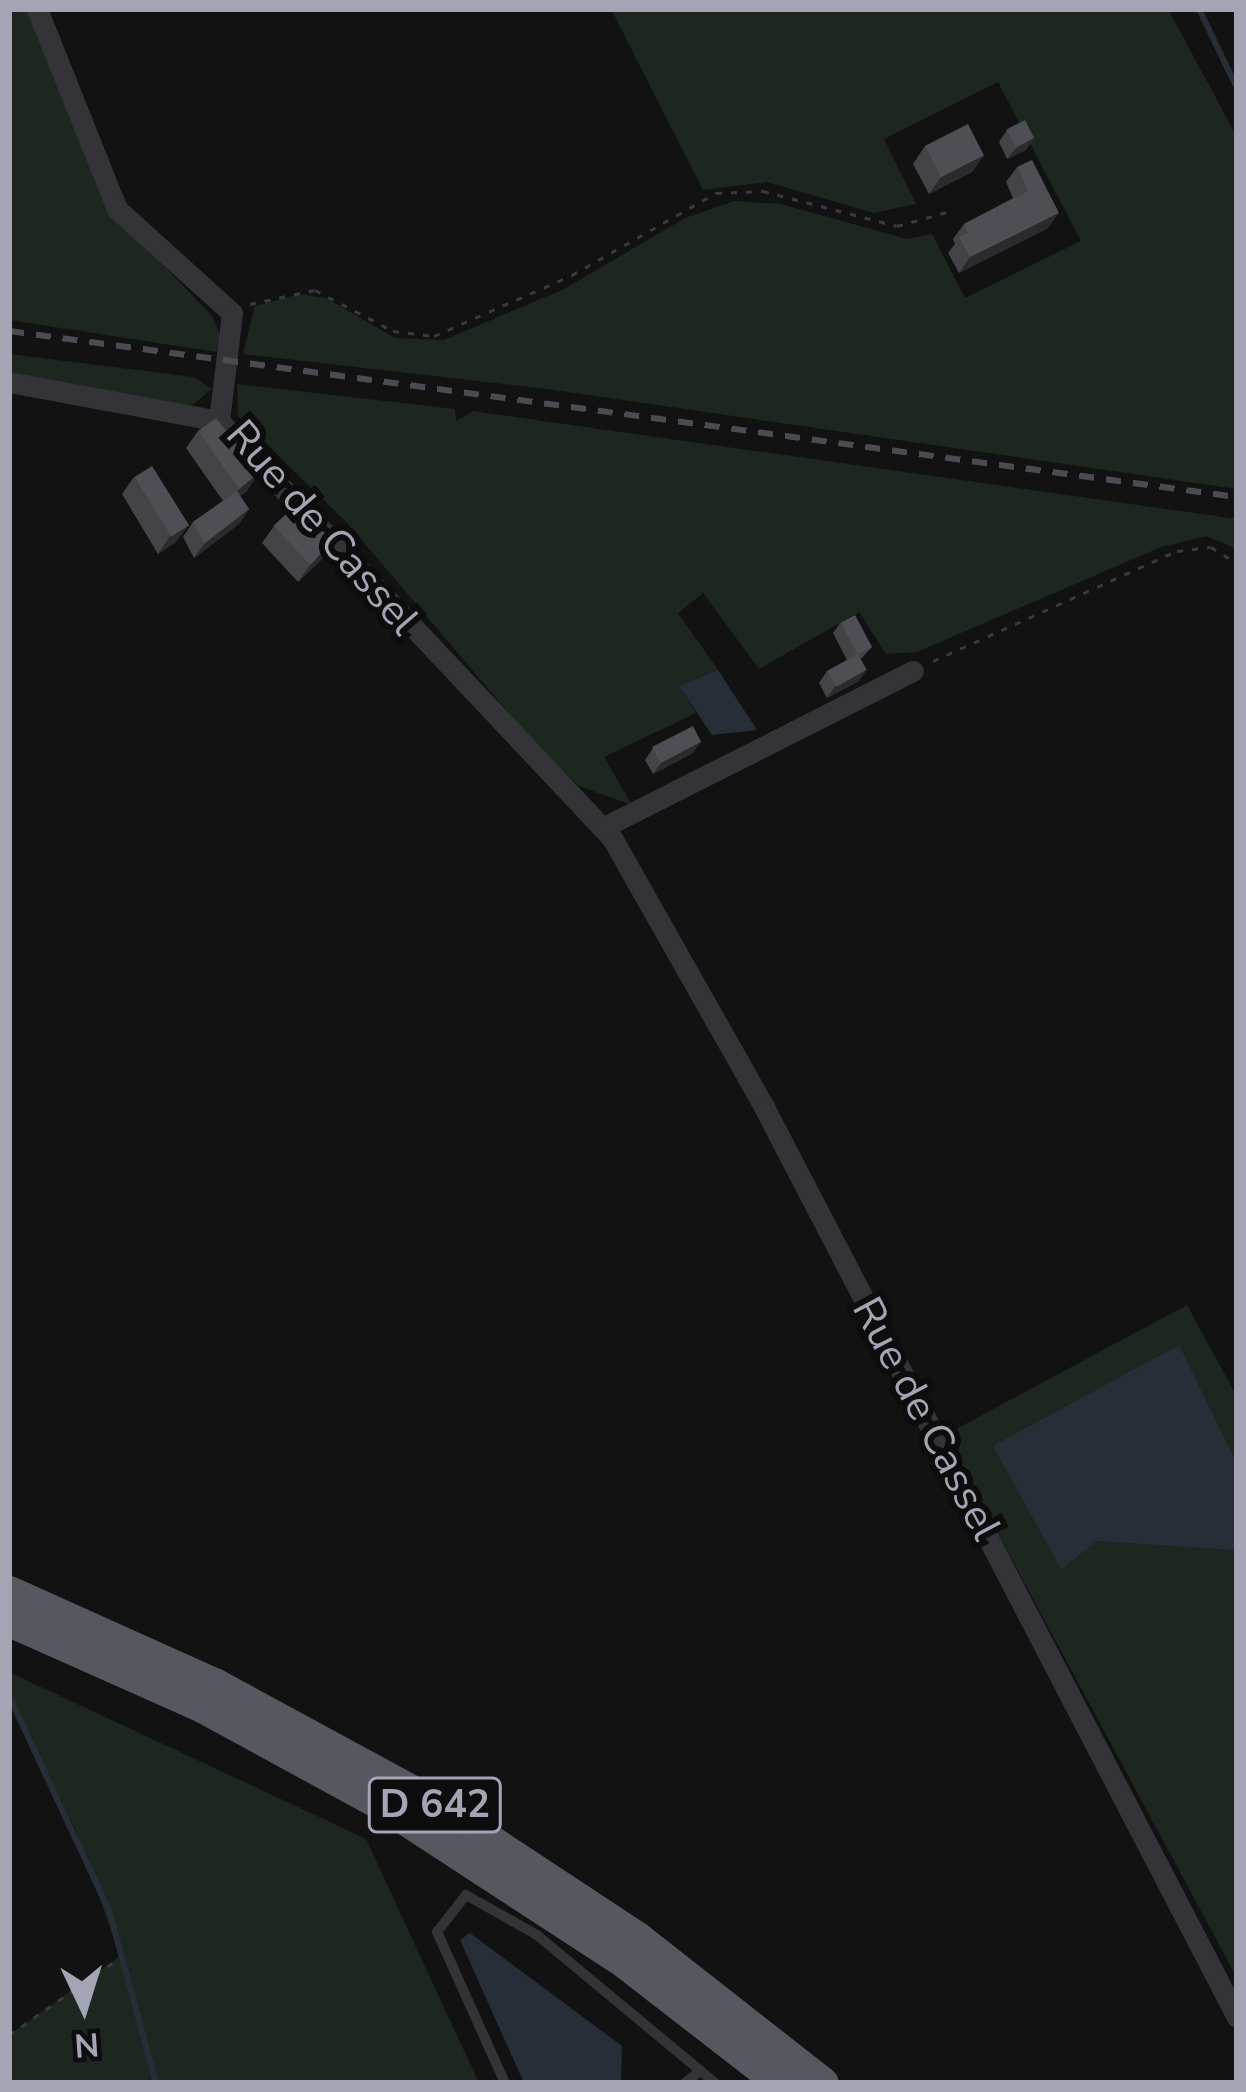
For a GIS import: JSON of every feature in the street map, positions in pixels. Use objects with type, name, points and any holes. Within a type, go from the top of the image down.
[{"type":"highway","name":"D 642","points":[[9,1592],[214,1684],[431,1802],[637,1938],[822,2083]]},
{"type":"highway","name":"D 642","points":[[9,1620],[204,1707],[389,1808],[597,1942],[781,2083]]},
{"type":"street","points":[[37,9],[117,208],[232,313]]},
{"type":"street","name":"Rue de Cassel","points":[[232,313],[219,421],[604,827],[764,1107],[1237,2017]]},
{"type":"street","points":[[9,382],[219,421]]},
{"type":"street","points":[[604,827],[913,671]]},
{"type":"lane","points":[[505,2083],[436,1932],[466,1894],[537,1935],[715,2083]]},
{"type":"lane","points":[[685,2083],[700,2071]]},
{"type":"path","points":[[232,313],[301,288],[327,293],[403,334],[443,334],[727,191],[763,191],[897,226],[947,212]]},
{"type":"path","points":[[913,671],[1177,551],[1210,548],[1237,563]]},
{"type":"path","points":[[9,2035],[121,1957]]},
{"type":"shaded area","points":[[9,9],[28,9],[106,205],[212,316],[221,336],[216,352],[9,320]]},
{"type":"shaded area","points":[[611,9],[1168,9],[1237,137],[1237,489],[547,389],[243,354],[255,306],[300,294],[326,298],[395,338],[444,340],[564,289],[685,218],[734,201],[781,204],[907,239],[932,234],[965,298],[1081,241],[998,82],[884,139],[916,204],[874,213],[767,182],[703,190]]},
{"type":"shaded area","points":[[9,354],[194,377],[212,389],[191,406],[9,376]]},
{"type":"shaded area","points":[[237,384],[455,409],[456,421],[473,411],[1237,519],[1237,549],[1206,536],[1161,547],[917,652],[886,654],[859,612],[759,669],[703,593],[678,613],[718,670],[679,686],[696,713],[604,757],[632,805],[579,786],[535,744],[348,524],[238,416]]},
{"type":"shaded area","points":[[718,670],[757,730],[712,735],[679,686]]},
{"type":"shaded area","points":[[1187,1305],[1237,1397],[1237,1978],[945,1435]]},
{"type":"shaded area","points":[[1179,1345],[1237,1464],[1237,1550],[1097,1541],[1061,1569],[993,1446]]},
{"type":"shaded area","points":[[9,1672],[366,1839],[479,2083],[9,2083],[9,2035],[120,1956],[76,1831],[9,1695]]},
{"type":"shaded area","points":[[470,1933],[622,2046],[621,2081],[524,2083],[460,1940]]},
{"type":"building","points":[[1025,120],[1034,138],[1015,147],[1006,130]]},
{"type":"building","points":[[968,124],[984,155],[941,177],[925,146]]},
{"type":"building","points":[[1032,160],[1059,213],[970,257],[959,237],[968,233],[964,224],[1028,191],[1017,167]]},
{"type":"building","points":[[216,418],[259,473],[239,489],[198,431]]},
{"type":"building","points":[[152,466],[189,525],[171,536],[134,477]]},
{"type":"building","points":[[237,491],[249,509],[205,543],[193,522]]},
{"type":"building","points":[[297,504],[333,543],[310,565],[274,526]]},
{"type":"building","points":[[855,615],[872,647],[858,654],[841,623]]},
{"type":"building","points":[[858,654],[867,670],[836,687],[827,671]]},
{"type":"building","points":[[693,726],[701,742],[660,763],[652,747]]},
{"type":"waterway","points":[[1199,9],[1237,88]]},
{"type":"waterway","points":[[9,1696],[109,1910],[156,2083]]},
{"type":"railway","points":[[9,331],[1237,497]]}]
